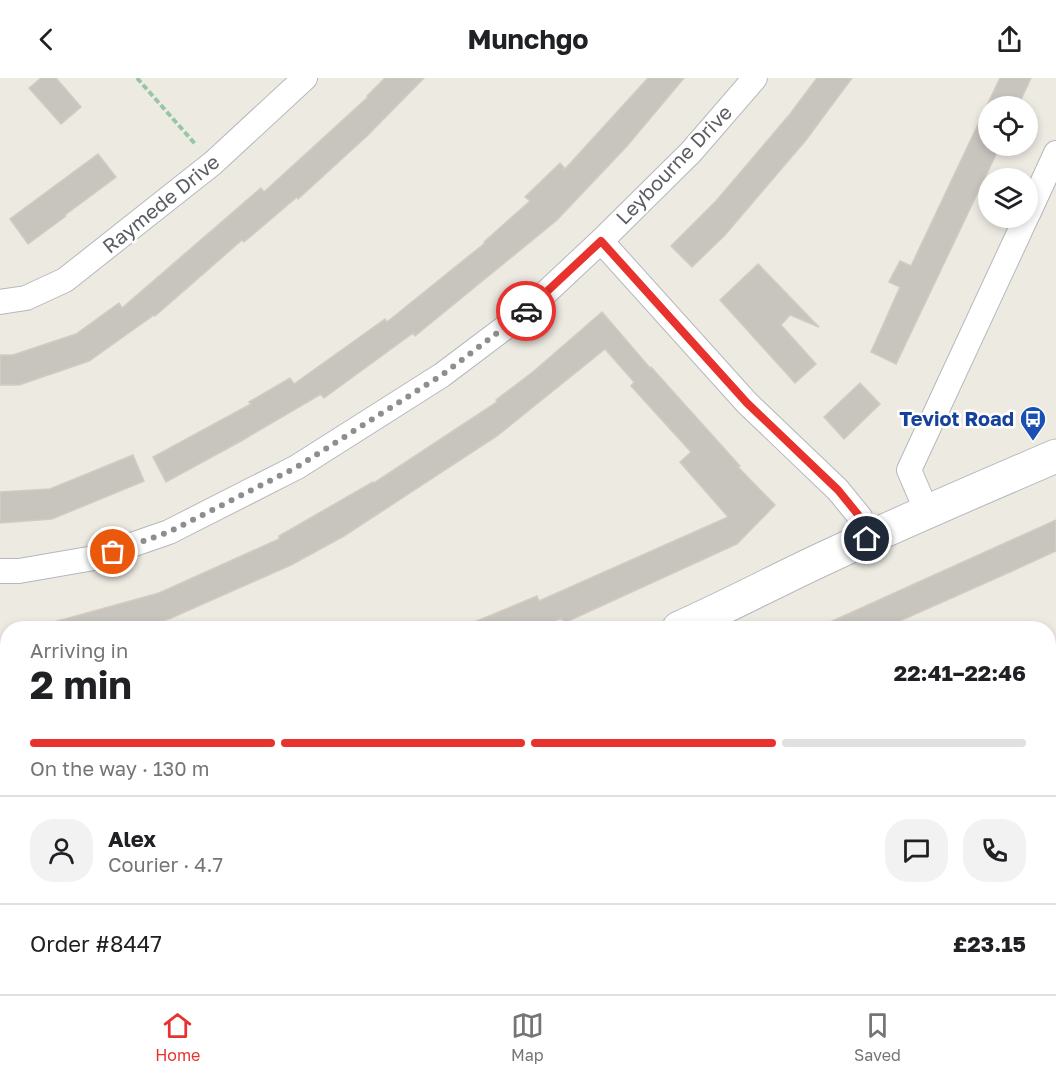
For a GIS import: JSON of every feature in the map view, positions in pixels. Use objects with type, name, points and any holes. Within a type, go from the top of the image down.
[{"type":"street","name":"Raymede Drive","points":[[0,302],[26,298],[65,280],[213,163],[305,78]]},
{"type":"street","name":"Leybourne Drive","points":[[0,571],[19,571],[94,558],[169,532],[297,467],[442,375],[523,314],[601,241],[691,152],[755,78]]},
{"type":"street","points":[[1038,192],[1056,153]]},
{"type":"street","points":[[927,512],[909,470],[1021,228]]},
{"type":"street","points":[[601,241],[747,403],[838,490],[860,517],[867,539]]},
{"type":"street","points":[[695,621],[867,539],[1056,456]]},
{"type":"path","points":[[137,78],[213,163]]},
{"type":"building","points":[[41,78],[56,78],[81,107],[61,124],[29,88]]},
{"type":"building","points":[[385,78],[424,78],[367,136],[298,199],[297,197],[244,242],[242,240],[155,316],[89,361],[19,385],[0,385],[0,355],[13,355],[76,334],[119,303],[122,308],[261,188],[264,192],[368,97]]},
{"type":"building","points":[[648,78],[684,78],[627,146],[557,220],[415,336],[413,333],[324,398],[321,394],[166,482],[153,457],[251,404],[249,402],[290,378],[294,384],[385,319],[387,322],[485,243],[530,201],[525,197],[560,163],[565,169]]},
{"type":"building","points":[[817,78],[852,78],[806,140],[725,235],[692,267],[671,246],[716,201],[790,114]]},
{"type":"building","points":[[1000,78],[1031,78],[1023,96],[991,96]]},
{"type":"building","points":[[978,124],[978,156],[995,156],[990,168],[978,168],[978,192],[896,364],[871,352],[900,287],[889,282],[900,261],[911,266]]},
{"type":"building","points":[[98,154],[116,177],[28,244],[10,219]]},
{"type":"building","points":[[758,264],[819,327],[790,315],[781,325],[816,364],[795,383],[720,300]]},
{"type":"building","points":[[602,312],[740,466],[738,467],[775,505],[737,544],[568,621],[563,621],[562,618],[554,621],[477,621],[537,596],[539,601],[728,517],[680,462],[691,452],[631,386],[634,382],[605,349],[497,436],[344,536],[291,565],[161,621],[58,621],[159,593],[279,539],[279,536],[374,483],[497,402],[496,400],[534,371]]},
{"type":"building","points":[[860,383],[880,404],[844,439],[824,417]]},
{"type":"building","points":[[133,455],[144,481],[52,519],[0,523],[0,492],[50,489]]},
{"type":"building","points":[[1056,520],[1056,551],[1010,572],[900,621],[832,621]]},
{"type":"way so far","points":[[113,552],[169,532],[297,467],[442,375],[526,311]]},
{"type":"place","name":"Teviot Road","points":[[1033,442]]},
{"type":"route","points":[[526,311],[601,241],[747,403],[838,490],[860,517],[867,539]]}]
